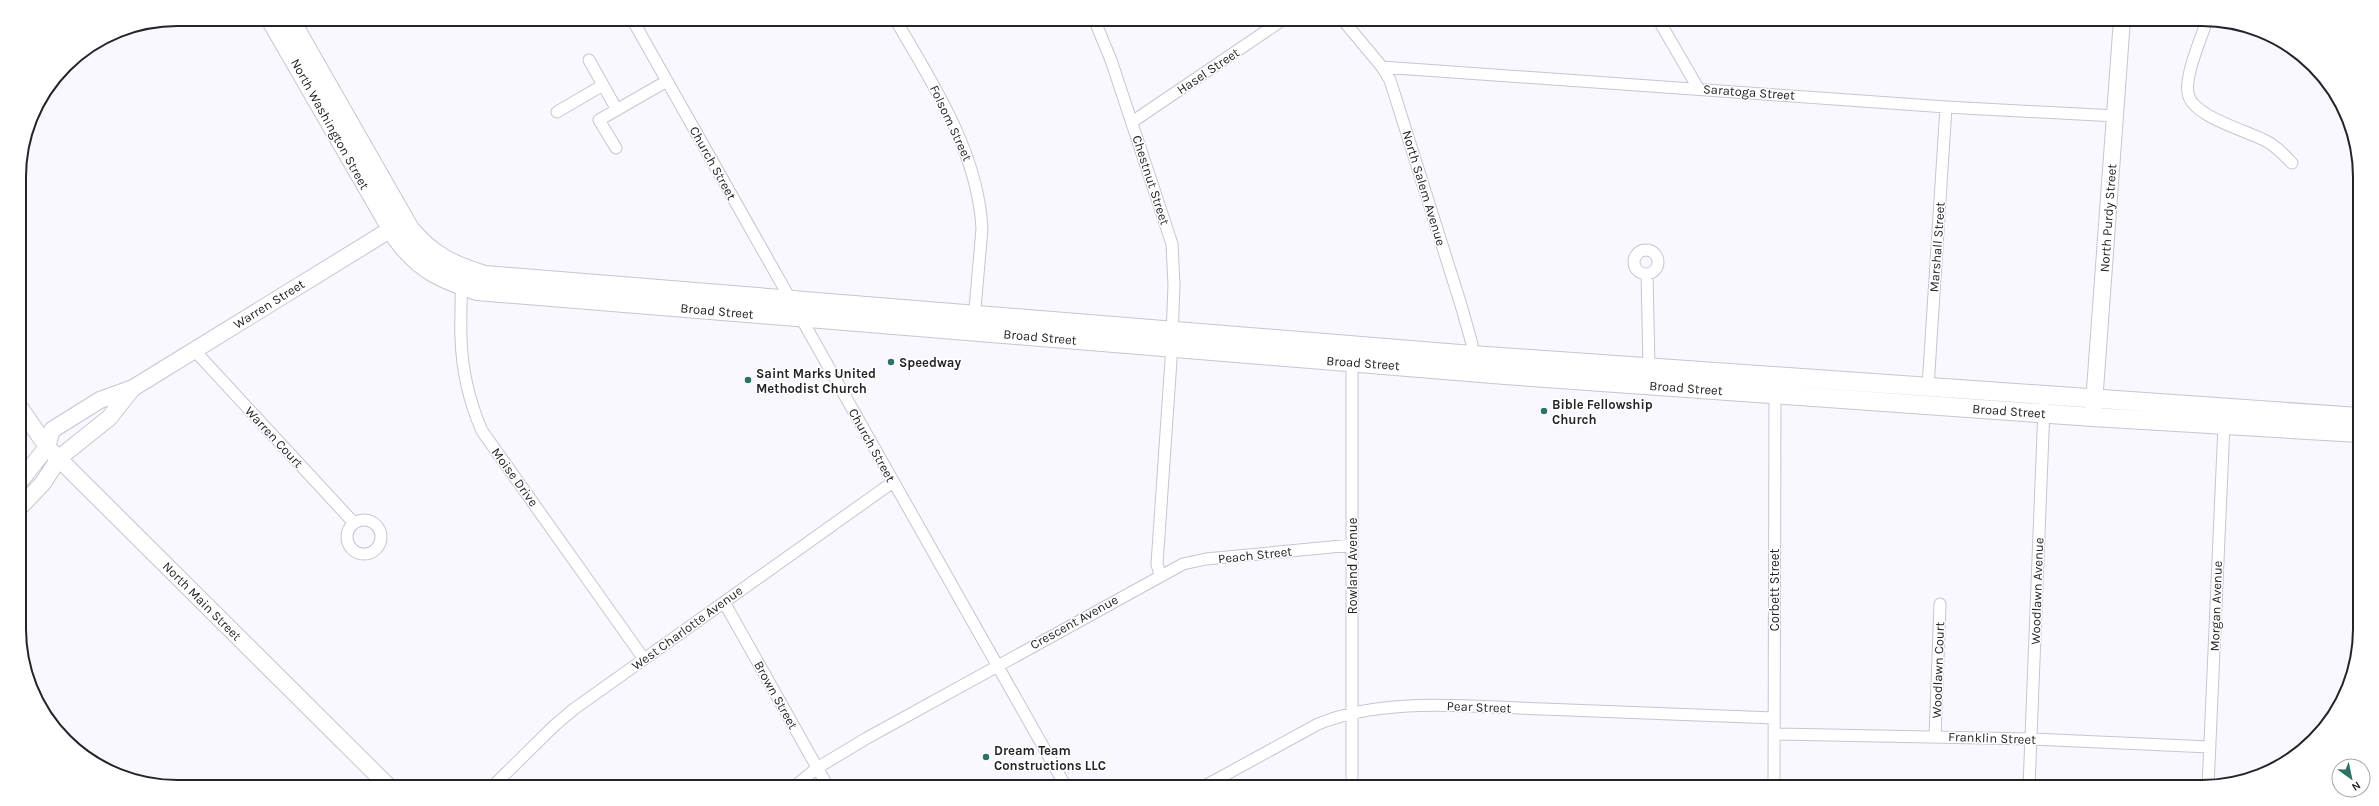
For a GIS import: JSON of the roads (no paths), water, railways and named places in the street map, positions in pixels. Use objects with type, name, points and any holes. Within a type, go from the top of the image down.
[{"type":"main road","name":"North Washington Street","points":[[274,26],[398,225]]},
{"type":"main road","name":"North Washington Street","points":[[294,26],[398,225]]},
{"type":"main road","name":"Broad Street","points":[[398,225],[434,254],[461,267],[485,275],[790,299],[974,323]]},
{"type":"main road","name":"Broad Street","points":[[398,225],[406,252],[421,266],[436,276],[462,286],[487,292],[800,317],[974,323],[1472,363],[1775,394],[2044,413],[2094,408],[2353,417]]},
{"type":"main road","name":"Broad Street","points":[[1472,363],[1649,367],[2045,396],[2094,408],[2224,425],[2353,433]]},
{"type":"street","name":"Church Street","points":[[636,26],[1062,780]]},
{"type":"street","name":"Folsom Street","points":[[899,26],[928,77],[964,147],[971,165],[982,215],[974,323]]},
{"type":"street","name":"Chestnut Street","points":[[1097,26],[1132,122],[1172,244],[1174,285],[1171,339]]},
{"type":"street","name":"Hasel Street","points":[[1132,122],[1274,26]]},
{"type":"street","name":"North Salem Avenue","points":[[1348,26],[1382,67],[1396,95],[1461,305],[1472,344],[1472,363]]},
{"type":"street","points":[[1662,26],[1698,88]]},
{"type":"street","name":"North Purdy Street","points":[[2094,408],[2122,26]]},
{"type":"street","points":[[2205,26],[2189,79],[2188,94],[2192,104],[2202,112],[2274,145],[2292,163]]},
{"type":"street","points":[[589,60],[617,110]]},
{"type":"street","name":"Saratoga Street","points":[[1382,67],[1698,88],[1946,107],[2116,116]]},
{"type":"street","points":[[616,148],[600,120],[668,82]]},
{"type":"street","points":[[557,112],[603,85]]},
{"type":"street","name":"Marshall Street","points":[[1928,387],[1946,107]]},
{"type":"street","name":"Warren Street","points":[[26,474],[47,447],[52,430],[100,400],[134,388],[398,225]]},
{"type":"street","name":"Moise Drive","points":[[461,267],[461,337],[464,380],[474,412],[482,431],[644,659]]},
{"type":"street","points":[[1647,274],[1649,367]]},
{"type":"street","points":[[1160,575],[1157,564],[1171,339]]},
{"type":"street","name":"Warren Court","points":[[194,350],[354,523]]},
{"type":"street","name":"Rowland Avenue","points":[[1352,354],[1352,780]]},
{"type":"street","name":"Warren Street","points":[[26,501],[42,483],[59,458],[109,418],[134,388]]},
{"type":"street","name":"Corbett Street","points":[[1774,780],[1775,394]]},
{"type":"street","name":"Woodlawn Avenue","points":[[2029,780],[2045,396]]},
{"type":"street","name":"North Main Street","points":[[26,416],[47,447],[382,780]]},
{"type":"street","name":"Morgan Avenue","points":[[2208,780],[2224,425]]},
{"type":"street","name":"West Charlotte Avenue","points":[[499,780],[555,725],[644,659],[893,482]]},
{"type":"street","name":"Peach Street","points":[[1160,575],[1183,564],[1206,560],[1352,545]]},
{"type":"street","name":"Crescent Avenue","points":[[802,780],[817,768],[997,665],[1160,575]]},
{"type":"street","name":"Brown Street","points":[[724,602],[824,780]]},
{"type":"street","name":"Woodlawn Court","points":[[1935,737],[1940,604]]},
{"type":"street","name":"Pear Street","points":[[1216,780],[1298,734],[1336,717],[1352,712],[1376,708],[1435,706],[1774,718]]},
{"type":"street","name":"Franklin Street","points":[[1774,734],[2031,739],[2210,746]]},
{"type":"place","name":"Speedway","points":[[891,362]]},
{"type":"place","name":"Saint Marks United Methodist Church","points":[[748,380]]},
{"type":"place","name":"Bible Fellowship Church","points":[[1544,411]]},
{"type":"place","name":"Dream Team Constructions LLC","points":[[986,757]]}]
